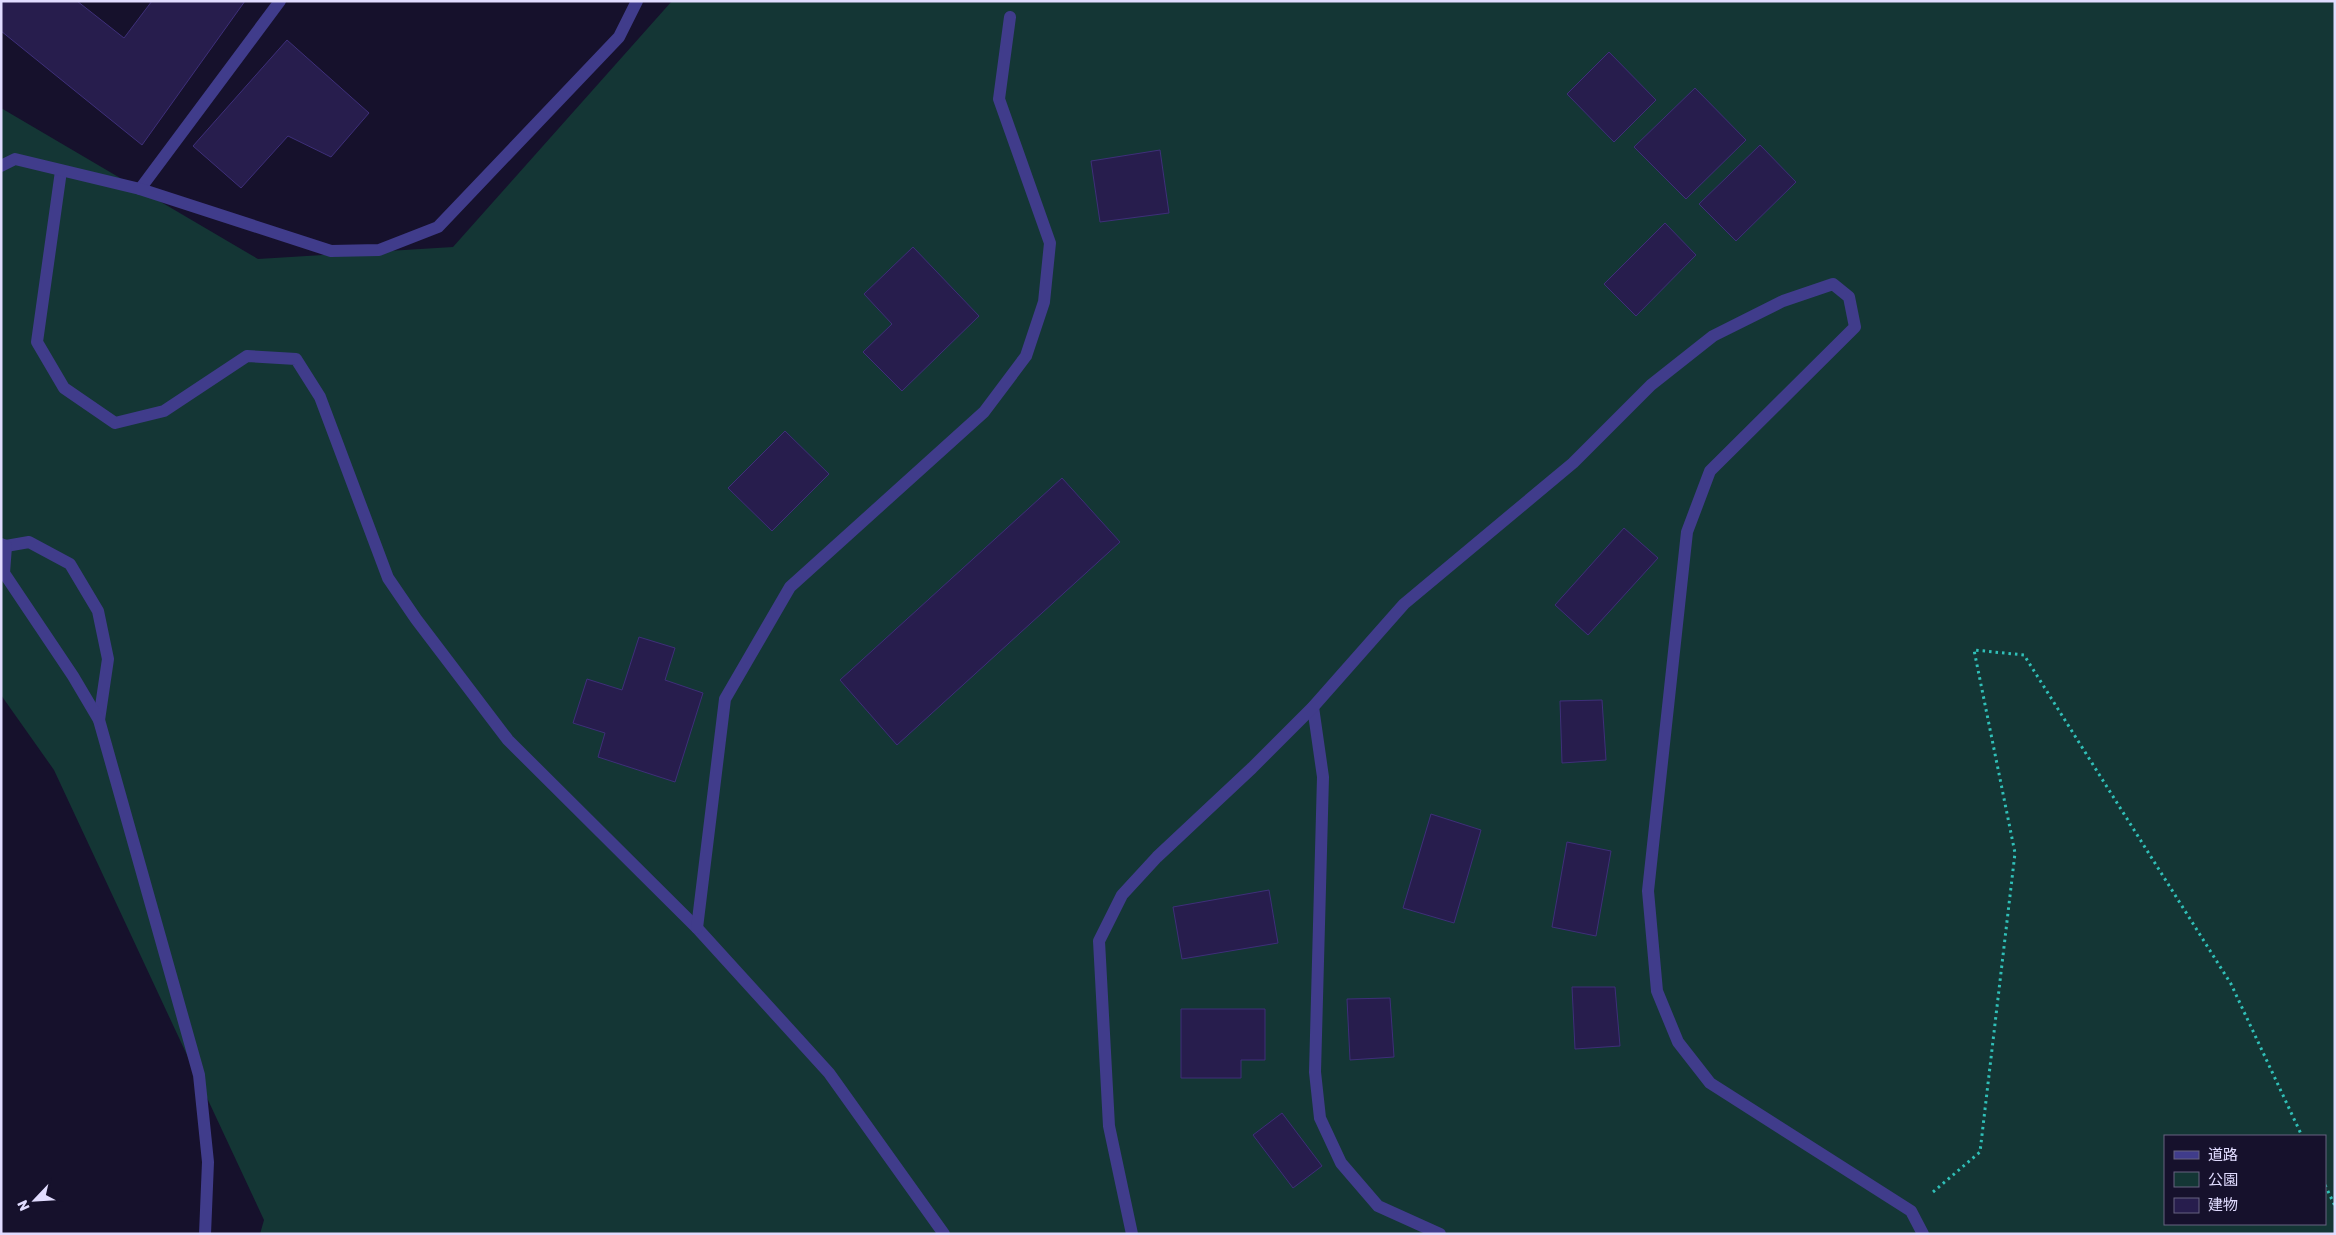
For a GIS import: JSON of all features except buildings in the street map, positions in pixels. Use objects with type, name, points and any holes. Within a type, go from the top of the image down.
[{"type":"street","points":[[140,189],[280,1]]},
{"type":"street","points":[[1,166],[16,158],[61,171],[140,189],[331,251],[379,250],[438,227],[619,37],[637,1]]},
{"type":"street","points":[[697,928],[725,700],[790,587],[984,412],[1026,356],[1044,302],[1050,243],[999,99],[1010,18]]},
{"type":"street","points":[[61,171],[38,342],[64,388],[115,424],[164,412],[248,356],[296,359],[320,397],[388,578],[416,619],[508,740],[697,928],[829,1073],[944,1234]]},
{"type":"street","points":[[1132,1234],[1109,1126],[1099,941],[1122,895],[1151,863],[1252,768],[1312,707],[1404,604],[1572,463],[1651,385],[1713,336],[1783,301],[1833,284],[1849,297],[1855,327],[1710,471],[1687,532],[1648,891],[1657,990],[1678,1042],[1710,1083],[1911,1211],[1923,1234]]},
{"type":"street","points":[[99,720],[108,659],[98,610],[70,564],[29,542],[4,545],[4,573],[99,720],[198,1076],[208,1162],[205,1234]]},
{"type":"street","points":[[1312,707],[1323,777],[1315,1072],[1320,1118],[1341,1162],[1378,1206],[1440,1234]]},
{"type":"path","points":[[1911,1211],[1980,1152],[2015,853],[1974,650],[2024,656],[2231,984],[2302,1135]]},
{"type":"path","points":[[2326,1187],[2335,1206]]},
{"type":"green space","points":[[672,1],[2335,1],[2335,1234],[260,1234],[264,1220],[54,770],[1,695],[1,108],[258,259],[453,247]]}]
